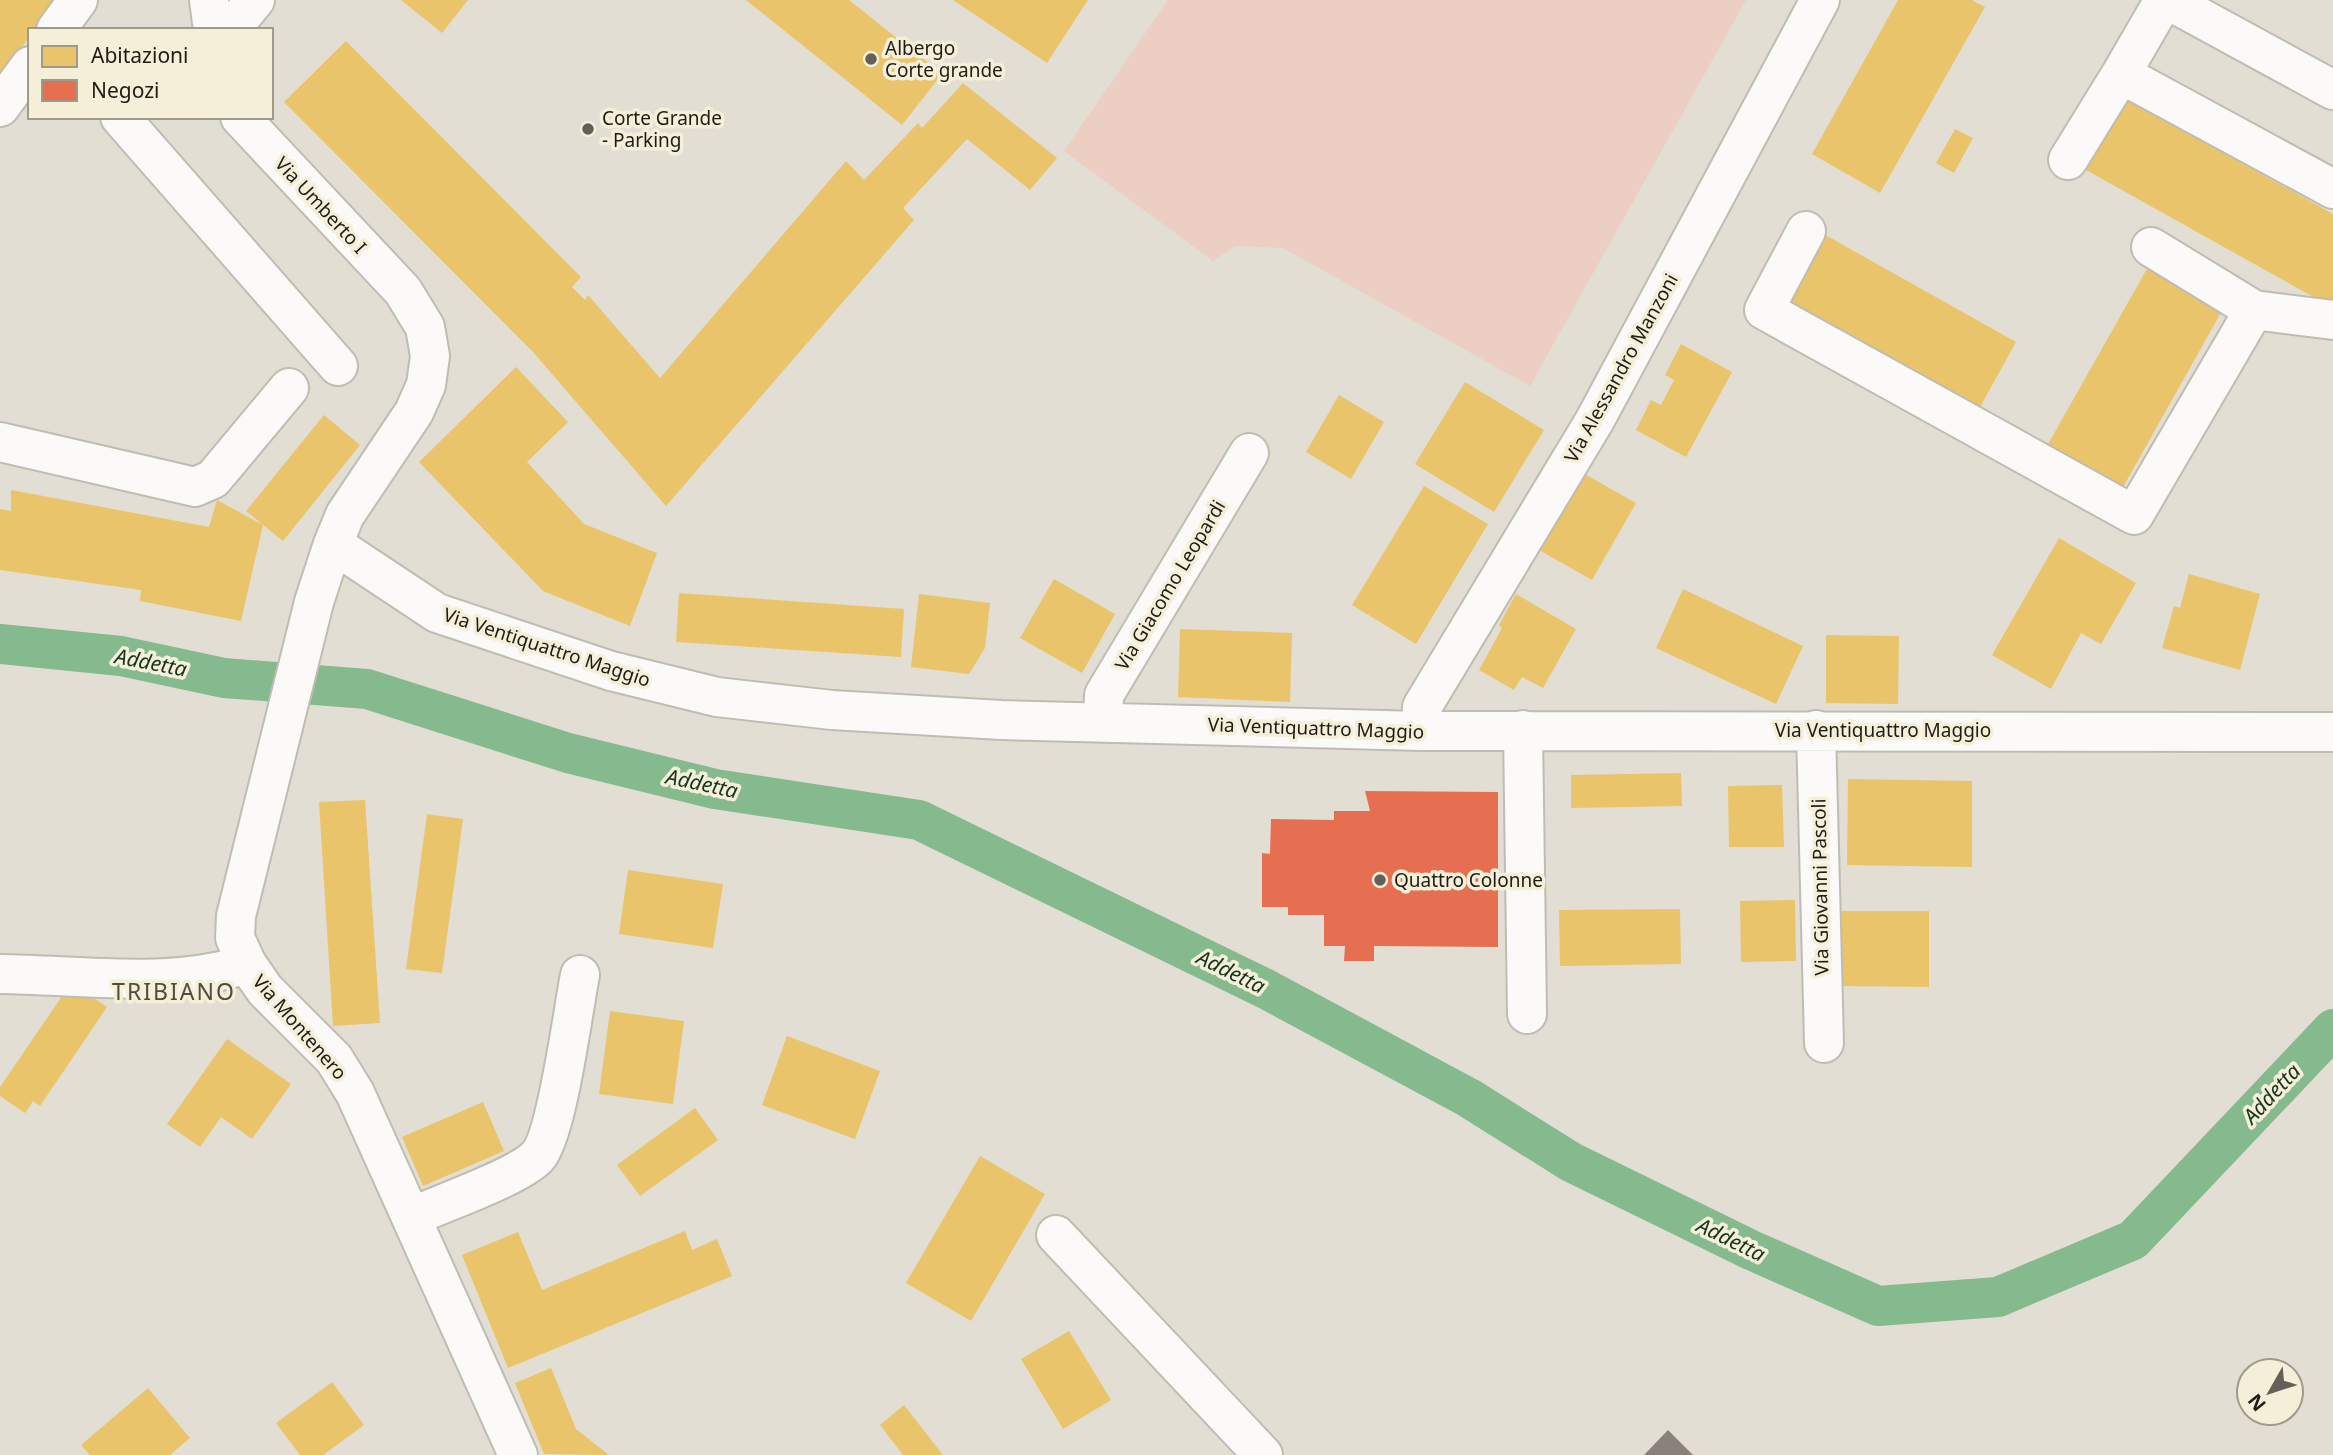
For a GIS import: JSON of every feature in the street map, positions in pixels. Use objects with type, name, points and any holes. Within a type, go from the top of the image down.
[{"type":"street","points":[[57,28],[78,0]]},
{"type":"street","points":[[209,0],[212,28]]},
{"type":"street","points":[[232,28],[255,0]]},
{"type":"street","name":"Via Alessandro Manzoni","points":[[1421,731],[1422,707],[1595,420],[1820,0]]},
{"type":"street","points":[[2068,160],[2166,0],[2333,90]]},
{"type":"street","points":[[0,107],[28,69]]},
{"type":"street","points":[[2121,74],[2333,189]]},
{"type":"street","points":[[122,119],[338,366]]},
{"type":"street","name":"Via Umberto I","points":[[242,119],[403,291],[425,327],[430,356],[426,385],[414,412],[345,516],[333,544]]},
{"type":"street","points":[[1806,231],[1764,310],[2134,515],[2254,310]]},
{"type":"street","points":[[2151,247],[2254,310],[2333,320]]},
{"type":"street","points":[[0,442],[195,487],[212,479],[289,388]]},
{"type":"street","name":"Via Giacomo Leopardi","points":[[1103,722],[1104,695],[1249,453]]},
{"type":"street","name":"Via Ventiquattro Maggio","points":[[333,544],[437,613],[611,671],[717,697],[832,710],[1103,722],[1421,731],[2333,732]]},
{"type":"street","name":"Via Montenero","points":[[333,544],[314,601],[273,765],[236,916],[235,938],[247,964],[265,990],[334,1059],[355,1093],[518,1455]]},
{"type":"street","points":[[1523,730],[1527,1014]]},
{"type":"street","name":"Via Giovanni Pascoli","points":[[1816,730],[1824,1043]]},
{"type":"street","points":[[0,974],[175,978],[221,972],[247,964]]},
{"type":"street","points":[[411,1217],[516,1171],[538,1157],[549,1132],[580,975]]},
{"type":"street","points":[[1056,1235],[1263,1455]]},
{"type":"shaded area","points":[[1168,0],[1746,0],[1530,386],[1283,248],[1235,246],[1213,261],[1064,151]]},
{"type":"building: Abitazioni","points":[[0,0],[56,0],[35,28],[28,28],[28,39],[0,77]]},
{"type":"building: Abitazioni","points":[[401,0],[468,0],[442,33]]},
{"type":"building: Abitazioni","name":"Albergo Corte grande","points":[[746,0],[849,0],[942,74],[902,125]]},
{"type":"building: Abitazioni","points":[[953,0],[1088,0],[1047,63]]},
{"type":"building: Abitazioni","points":[[1898,0],[1972,0],[1985,7],[1880,193],[1812,154]]},
{"type":"building: Abitazioni","points":[[346,41],[581,277],[572,287],[585,300],[588,295],[660,378],[846,161],[864,180],[918,123],[922,128],[963,83],[1057,158],[1030,190],[967,139],[903,208],[914,220],[666,506],[533,352],[284,102]]},
{"type":"building: Abitazioni","points":[[2118,94],[2333,214],[2333,308],[2079,166]]},
{"type":"building: Abitazioni","points":[[1955,129],[1973,138],[1954,173],[1936,163]]},
{"type":"building: Abitazioni","points":[[1820,232],[2016,342],[1974,418],[1778,307]]},
{"type":"building: Abitazioni","points":[[2148,267],[2223,309],[2122,489],[2047,446]]},
{"type":"building: Abitazioni","points":[[1681,344],[1732,372],[1686,457],[1636,430],[1651,400],[1661,405],[1674,380],[1665,375]]},
{"type":"building: Abitazioni","points":[[516,367],[568,422],[527,462],[584,524],[657,553],[630,626],[543,591],[419,462]]},
{"type":"building: Abitazioni","points":[[1465,382],[1544,430],[1494,512],[1415,464]]},
{"type":"building: Abitazioni","points":[[1339,395],[1384,422],[1351,479],[1306,452]]},
{"type":"building: Abitazioni","points":[[324,415],[360,445],[283,541],[246,511]]},
{"type":"building: Abitazioni","points":[[1581,472],[1636,503],[1592,580],[1537,549]]},
{"type":"building: Abitazioni","points":[[1424,486],[1488,524],[1416,644],[1352,605]]},
{"type":"building: Abitazioni","points":[[11,490],[209,527],[217,500],[263,525],[241,621],[140,601],[141,590],[0,570],[0,509],[11,511]]},
{"type":"building: Abitazioni","points":[[2059,538],[2136,583],[2101,644],[2081,633],[2051,689],[1992,655]]},
{"type":"building: Abitazioni","points":[[2189,574],[2260,594],[2240,670],[2162,648],[2174,606],[2180,608]]},
{"type":"building: Abitazioni","points":[[1054,579],[1115,614],[1082,673],[1020,638]]},
{"type":"building: Abitazioni","points":[[1683,589],[1803,646],[1776,704],[1656,648]]},
{"type":"building: Abitazioni","points":[[679,593],[904,609],[901,657],[676,642]]},
{"type":"building: Abitazioni","points":[[919,594],[990,603],[985,648],[969,674],[911,667]]},
{"type":"building: Abitazioni","points":[[1516,594],[1576,629],[1543,688],[1522,677],[1514,690],[1479,670],[1502,628],[1499,625]]},
{"type":"building: Abitazioni","points":[[1180,629],[1292,633],[1290,702],[1178,697]]},
{"type":"building: Abitazioni","points":[[1826,635],[1899,636],[1898,704],[1826,703]]},
{"type":"building: Abitazioni","points":[[1681,773],[1682,806],[1571,808],[1571,775]]},
{"type":"building: Abitazioni","points":[[1848,779],[1972,781],[1972,867],[1847,865]]},
{"type":"building: Abitazioni","points":[[1782,785],[1784,847],[1729,847],[1728,786]]},
{"type":"building: Abitazioni","points":[[365,800],[380,1023],[333,1026],[319,802]]},
{"type":"building: Abitazioni","points":[[427,814],[463,819],[442,973],[406,969]]},
{"type":"building: Abitazioni","points":[[628,870],[723,884],[713,948],[619,934]]},
{"type":"building: Abitazioni","points":[[1795,900],[1796,961],[1741,962],[1740,901]]},
{"type":"building: Abitazioni","points":[[1680,909],[1681,964],[1560,966],[1559,910]]},
{"type":"building: Abitazioni","points":[[1838,911],[1929,911],[1929,987],[1838,986]]},
{"type":"building: Abitazioni","points":[[71,983],[107,1007],[40,1106],[33,1101],[25,1113],[0,1096],[0,1087]]},
{"type":"building: Abitazioni","points":[[610,1011],[684,1021],[673,1104],[599,1094]]},
{"type":"building: Abitazioni","points":[[787,1036],[880,1071],[855,1139],[762,1105]]},
{"type":"building: Abitazioni","points":[[227,1039],[291,1084],[252,1139],[221,1117],[200,1147],[167,1124]]},
{"type":"building: Abitazioni","points":[[483,1102],[504,1151],[423,1186],[402,1137]]},
{"type":"building: Abitazioni","points":[[695,1108],[718,1140],[640,1196],[617,1165]]},
{"type":"building: Abitazioni","points":[[980,1156],[1045,1194],[971,1321],[906,1283]]},
{"type":"building: Abitazioni","points":[[685,1231],[692,1250],[717,1239],[732,1276],[508,1368],[462,1255],[518,1232],[542,1290]]},
{"type":"building: Abitazioni","points":[[1069,1331],[1111,1400],[1063,1429],[1021,1359]]},
{"type":"building: Abitazioni","points":[[551,1368],[576,1429],[609,1455],[544,1454],[515,1383]]},
{"type":"building: Abitazioni","points":[[332,1382],[364,1425],[323,1455],[300,1455],[276,1423]]},
{"type":"building: Abitazioni","points":[[148,1388],[190,1438],[170,1455],[90,1455],[81,1445]]},
{"type":"building: Abitazioni","points":[[904,1405],[943,1455],[903,1455],[880,1425]]},
{"type":"building: Negozi","name":"Quattro Colonne","points":[[1365,791],[1498,792],[1498,947],[1374,946],[1374,961],[1344,961],[1345,946],[1324,946],[1324,915],[1288,915],[1288,907],[1262,907],[1262,853],[1270,854],[1271,819],[1334,820],[1334,811],[1370,811]]},
{"type":"building: Industria","points":[[1668,1430],[1693,1455],[1644,1455]]},
{"type":"waterway","name":"Addetta","points":[[0,644],[121,656],[224,678],[367,689],[568,753],[715,789],[919,820],[1266,989],[1469,1098],[1571,1162],[1751,1250],[1878,1306],[1998,1297],[2133,1240],[2333,1029]]},
{"type":"place","name":"Albergo Corte grande","points":[[871,59]]},
{"type":"place","name":"Corte Grande - Parking","points":[[588,129]]},
{"type":"place","name":"Quattro Colonne","points":[[1380,880]]},
{"type":"district","name":"TRIBIANO","points":[[174,992]]}]
